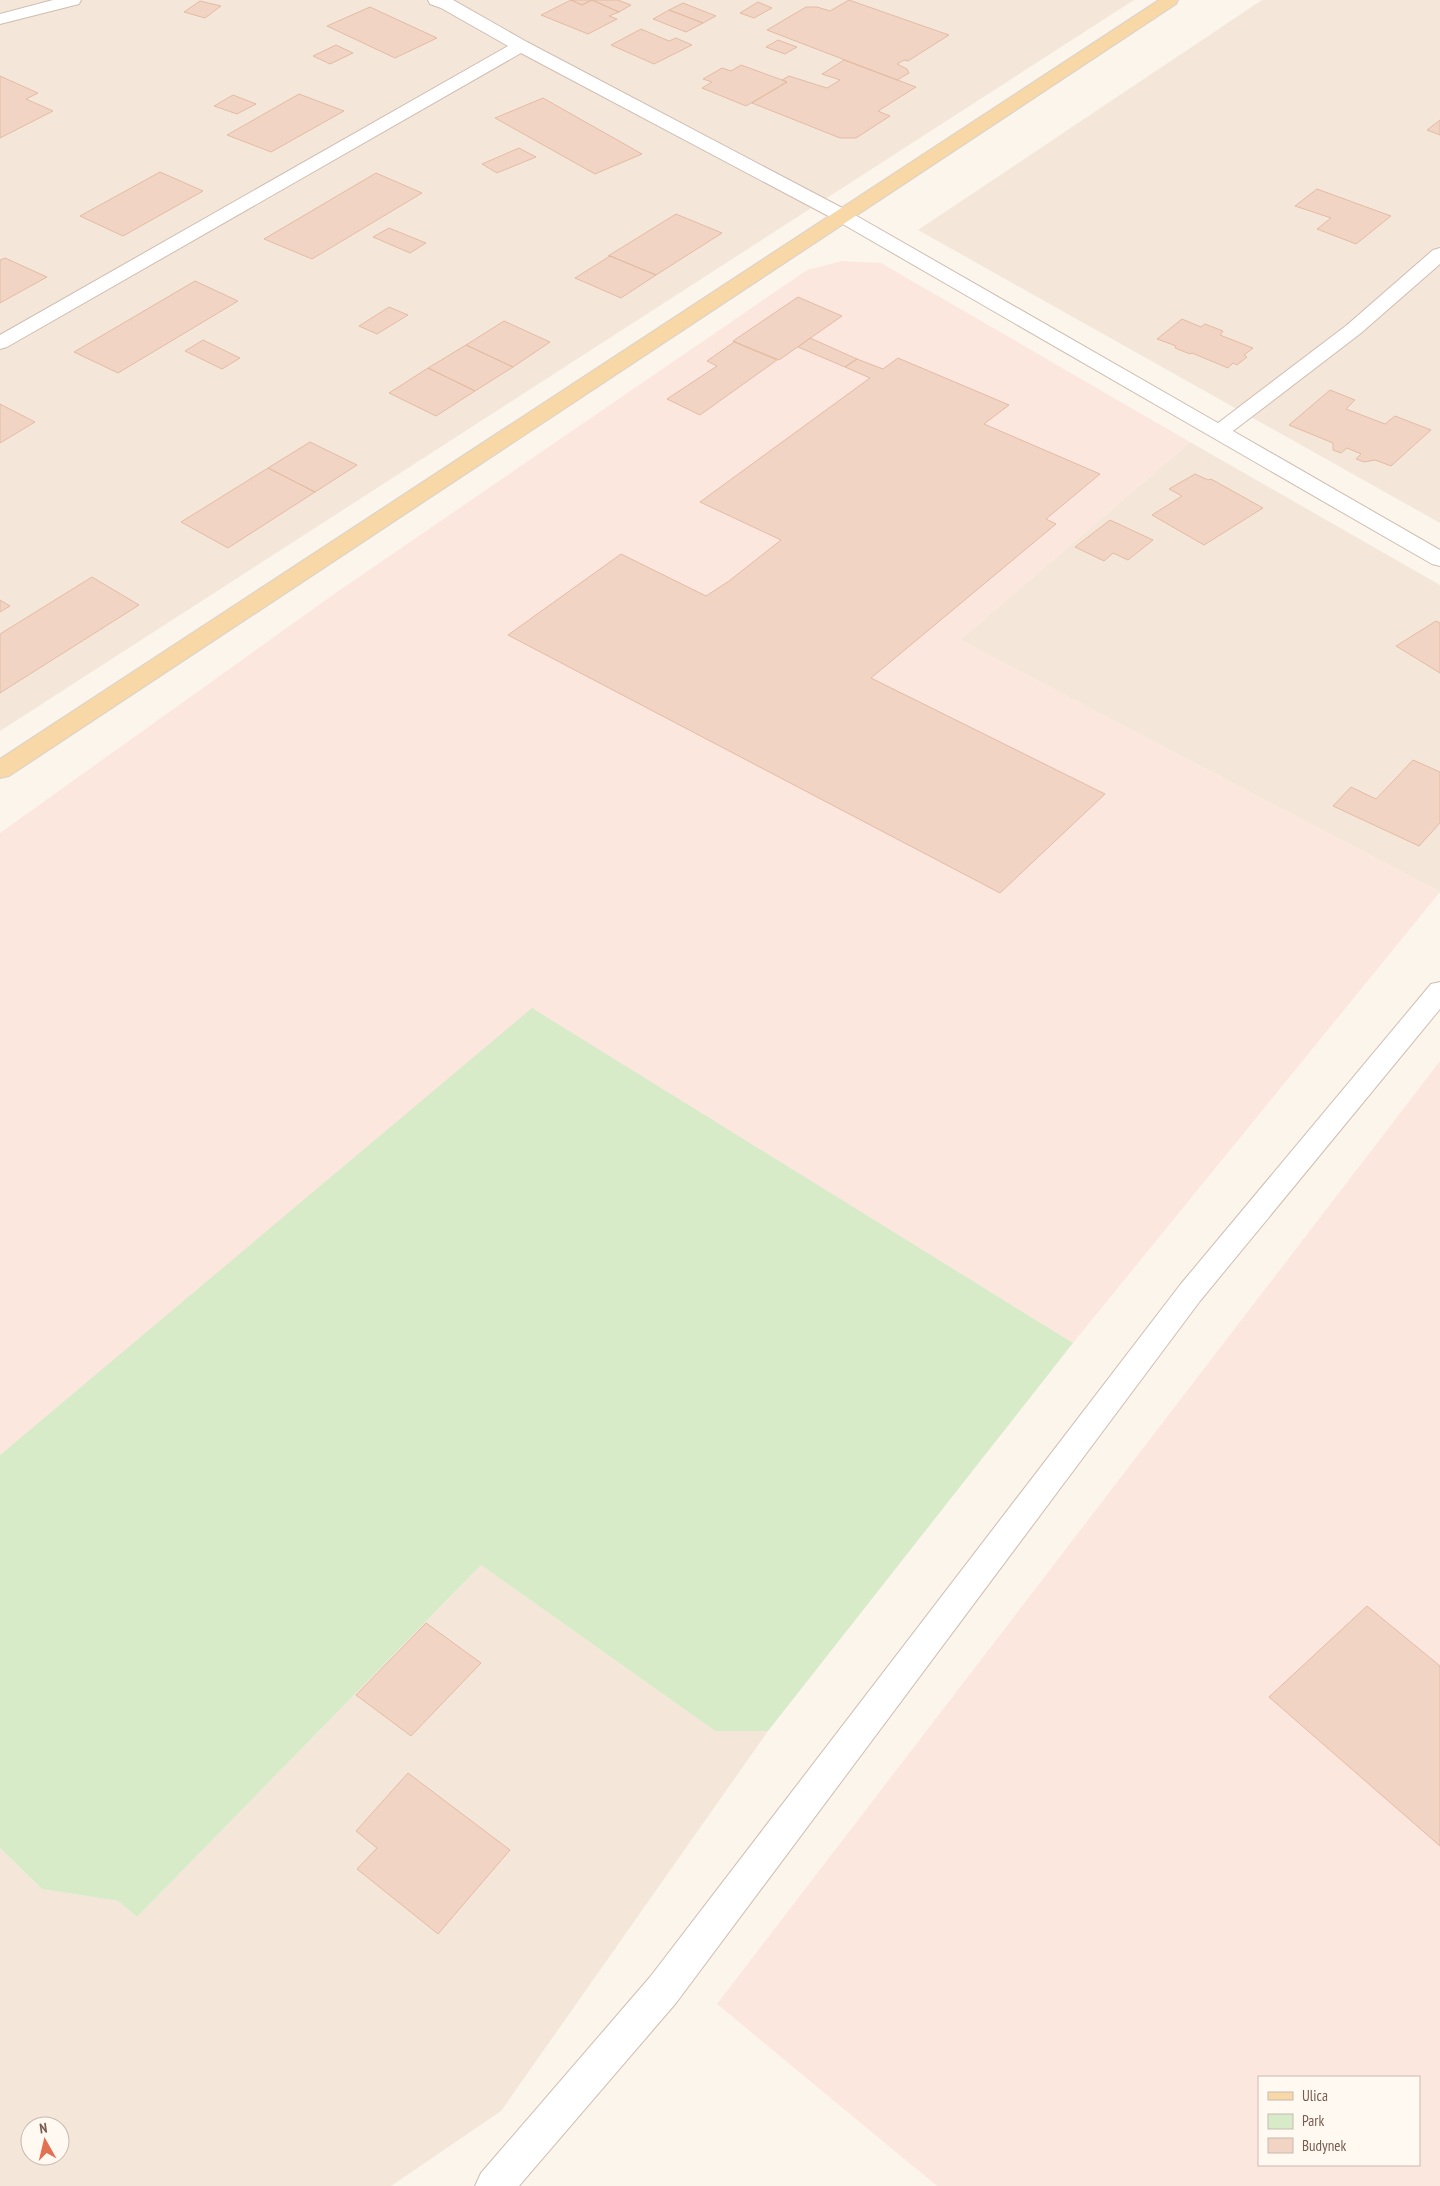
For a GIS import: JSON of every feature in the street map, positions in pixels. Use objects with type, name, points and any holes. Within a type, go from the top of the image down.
[{"type":"main road","points":[[0,770],[1170,0]]},
{"type":"street","points":[[0,20],[73,0]]},
{"type":"street","points":[[436,0],[447,4],[521,46],[841,215],[1440,559]]},
{"type":"street","points":[[0,343],[521,46]]},
{"type":"street","points":[[1219,432],[1354,329],[1440,254]]},
{"type":"street","points":[[494,2186],[663,1990],[1190,1293],[1440,991]]},
{"type":"shaded area","points":[[0,0],[1134,0],[0,731]]},
{"type":"shaded area","points":[[1262,0],[1440,0],[1440,523],[918,230]]},
{"type":"shaded area","points":[[842,261],[881,263],[1190,442],[960,640],[1440,892],[1073,1343],[532,1009],[0,1455],[0,833],[337,592],[807,270]]},
{"type":"shaded area","points":[[1190,442],[1440,585],[1440,892],[960,640]]},
{"type":"shaded area","points":[[1440,1061],[1440,2186],[937,2186],[717,2004]]},
{"type":"shaded area","points":[[481,1565],[715,1731],[768,1731],[501,2111],[391,2186],[0,2186],[0,1848],[42,1889],[118,1901],[137,1917]]},
{"type":"green space","points":[[532,1008],[1073,1343],[768,1731],[715,1731],[481,1565],[137,1917],[118,1901],[42,1889],[0,1848],[0,1455]]},
{"type":"building","points":[[571,0],[592,0],[582,5]]},
{"type":"building","points":[[571,0],[582,5],[592,0],[619,12],[609,16],[617,19],[588,34],[541,15]]},
{"type":"building","points":[[592,0],[618,0],[631,5],[619,12]]},
{"type":"building","points":[[849,0],[949,35],[908,61],[904,60],[897,64],[907,69],[909,73],[897,80],[767,30],[806,7],[817,7],[830,11]]},
{"type":"building","points":[[200,1],[221,6],[205,18],[184,12]]},
{"type":"building","points":[[758,2],[772,8],[754,18],[740,13]]},
{"type":"building","points":[[683,3],[716,16],[703,23],[669,10]]},
{"type":"building","points":[[370,7],[437,38],[395,58],[327,26]]},
{"type":"building","points":[[669,10],[703,23],[686,32],[653,19]]},
{"type":"building","points":[[641,29],[669,41],[676,38],[692,45],[654,64],[611,45]]},
{"type":"building","points":[[778,40],[797,47],[785,54],[766,47]]},
{"type":"building","points":[[336,45],[353,53],[330,64],[313,56]]},
{"type":"building","points":[[844,60],[916,87],[878,111],[890,116],[856,138],[840,138],[752,103],[787,82],[782,80],[789,76],[827,88],[840,80],[822,74]]},
{"type":"building","points":[[741,65],[787,82],[746,106],[702,88],[712,82],[703,79],[722,68],[731,71]]},
{"type":"building","points":[[0,76],[38,93],[26,99],[53,111],[0,138]]},
{"type":"building","points":[[299,94],[344,111],[271,152],[227,135]]},
{"type":"building","points":[[233,95],[256,104],[237,114],[214,106]]},
{"type":"building","points":[[543,98],[642,154],[595,174],[495,118]]},
{"type":"building","points":[[1440,120],[1440,135],[1427,130]]},
{"type":"building","points":[[519,148],[536,157],[497,173],[482,164]]},
{"type":"building","points":[[160,172],[203,191],[123,236],[80,216]]},
{"type":"building","points":[[376,173],[422,193],[312,259],[264,239]]},
{"type":"building","points":[[1317,189],[1391,216],[1356,244],[1317,229],[1331,218],[1295,206]]},
{"type":"building","points":[[676,214],[722,233],[656,275],[608,256]]},
{"type":"building","points":[[389,228],[426,243],[410,253],[373,237]]},
{"type":"building","points":[[610,256],[656,275],[621,298],[575,278]]},
{"type":"building","points":[[5,258],[47,277],[0,303],[0,260]]},
{"type":"building","points":[[195,281],[238,301],[118,373],[74,352]]},
{"type":"building","points":[[798,297],[842,316],[779,360],[733,341]]},
{"type":"building","points":[[389,307],[408,315],[377,334],[359,326]]},
{"type":"building","points":[[1182,319],[1201,327],[1205,324],[1223,331],[1220,335],[1253,348],[1244,355],[1247,357],[1237,365],[1233,363],[1228,368],[1175,348],[1176,346],[1157,339]]},
{"type":"building","points":[[504,321],[550,342],[513,367],[466,345]]},
{"type":"building","points":[[810,338],[857,359],[845,367],[798,347]]},
{"type":"building","points":[[203,340],[240,358],[222,369],[185,351]]},
{"type":"building","points":[[734,342],[777,360],[700,415],[667,399],[717,366],[707,361]]},
{"type":"building","points":[[466,345],[513,367],[475,391],[428,368]]},
{"type":"building","points":[[898,358],[1009,405],[984,424],[1100,474],[1046,519],[1056,524],[871,678],[1105,794],[1000,893],[508,635],[621,554],[706,596],[729,581],[781,540],[700,502],[870,378],[845,367],[857,359],[883,369]]},
{"type":"building","points":[[428,368],[475,391],[436,416],[389,393]]},
{"type":"building","points":[[1330,390],[1355,400],[1346,409],[1385,424],[1395,416],[1431,430],[1391,466],[1375,460],[1364,462],[1356,459],[1361,454],[1347,448],[1341,453],[1333,450],[1333,443],[1289,425]]},
{"type":"building","points":[[0,404],[35,422],[0,443]]},
{"type":"building","points":[[310,442],[357,465],[315,492],[268,468]]},
{"type":"building","points":[[268,468],[315,492],[228,548],[181,522]]},
{"type":"building","points":[[1195,474],[1208,480],[1211,479],[1263,508],[1204,545],[1152,515],[1182,496],[1169,489]]},
{"type":"building","points":[[1110,520],[1153,540],[1128,560],[1113,553],[1104,561],[1075,547]]},
{"type":"building","points":[[92,577],[139,605],[0,693],[0,634]]},
{"type":"building","points":[[0,600],[10,606],[0,612]]},
{"type":"building","points":[[1436,621],[1440,623],[1440,673],[1396,646]]},
{"type":"building","points":[[1413,760],[1440,772],[1440,823],[1419,846],[1333,806],[1351,787],[1376,799]]},
{"type":"building","points":[[1367,1606],[1440,1666],[1440,1846],[1269,1697]]},
{"type":"building","points":[[426,1623],[481,1663],[411,1736],[356,1695]]},
{"type":"building","points":[[408,1773],[510,1850],[438,1934],[357,1869],[377,1848],[356,1831]]}]
